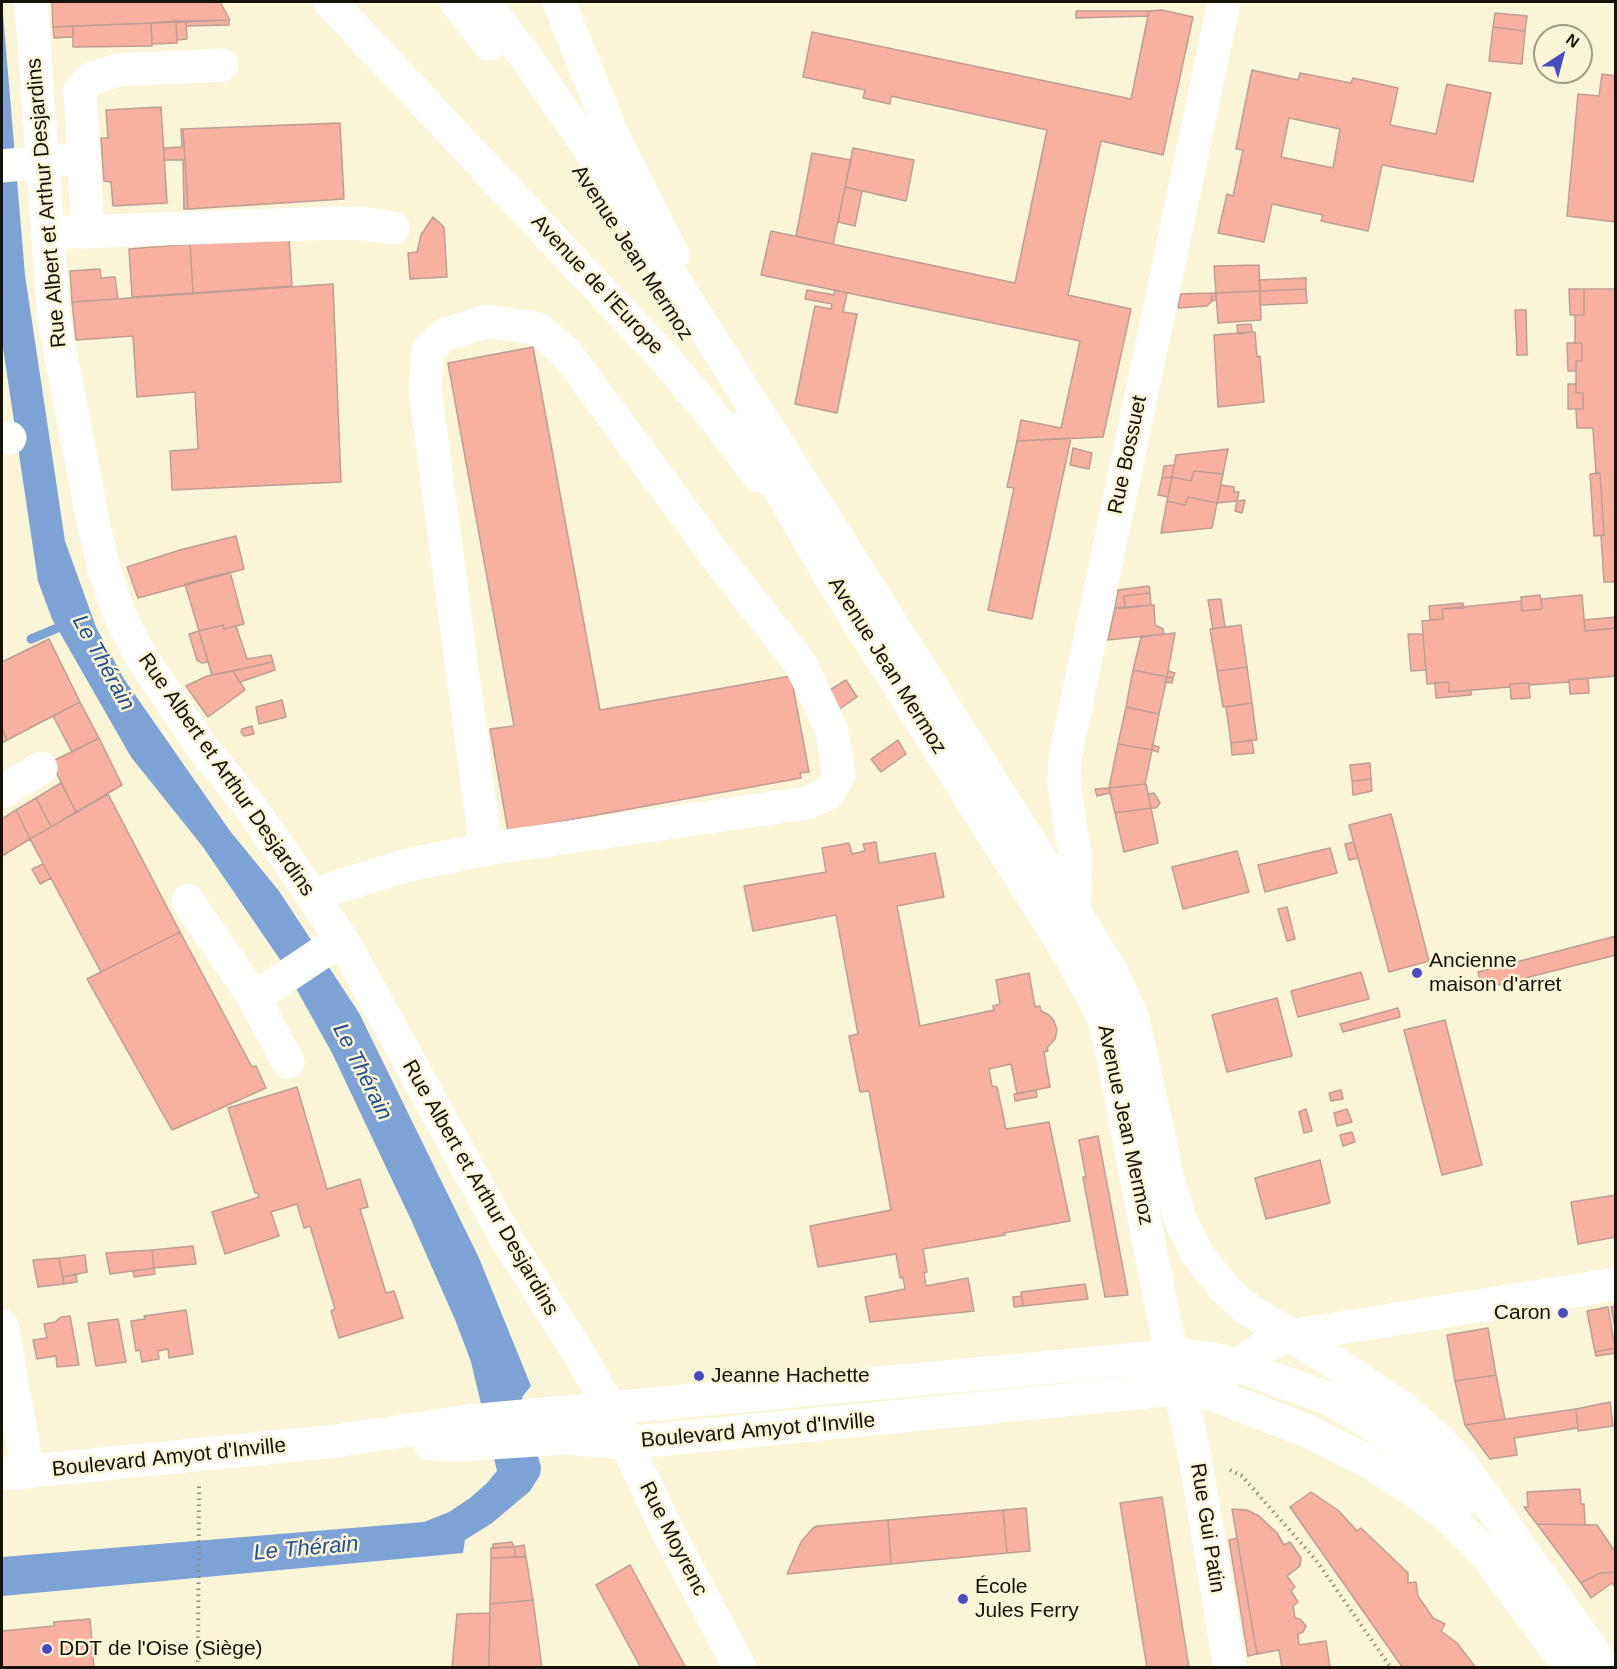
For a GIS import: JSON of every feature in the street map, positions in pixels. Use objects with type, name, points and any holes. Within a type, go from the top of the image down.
[{"type":"main road","name":"Rue Albert et Arthur Desjardins","points":[[31,2],[22,164],[47,233],[56,331],[94,526],[105,572],[120,616],[140,655],[199,743],[254,812],[311,895],[334,945],[362,980],[507,1240],[576,1349],[610,1409]]},
{"type":"main road","name":"Avenue de l'Europe","points":[[330,2],[666,360],[710,411],[838,590]]},
{"type":"main road","name":"Avenue Jean Mermoz","points":[[456,2],[511,73],[582,175],[744,428],[838,590],[1071,957],[1101,1011],[1110,1042],[1180,1390]]},
{"type":"main road","name":"Avenue Jean Mermoz","points":[[484,2],[575,126],[737,376],[1111,970],[1133,1019],[1165,1169],[1175,1203],[1187,1236],[1210,1273],[1230,1295],[1257,1316],[1338,1365],[1405,1410],[1430,1431],[1462,1465],[1553,1596]]},
{"type":"main road","points":[[559,2],[599,103],[628,168],[737,376]]},
{"type":"main road","name":"Rue Bossuet","points":[[1074,910],[1075,854],[1064,784],[1065,758],[1224,2]]},
{"type":"main road","points":[[88,231],[80,90],[90,79],[118,70],[222,65]]},
{"type":"main road","points":[[22,164],[84,158]]},
{"type":"main road","points":[[47,233],[336,223],[368,224],[393,228]]},
{"type":"main road","points":[[311,895],[408,865],[486,849],[807,803],[827,794],[839,775],[831,728],[800,663],[721,563],[567,354],[539,328],[488,321],[444,335],[428,350],[424,389],[486,849]]},
{"type":"main road","points":[[2,792],[41,768]]},
{"type":"main road","points":[[188,901],[254,998],[288,1062]]},
{"type":"main road","points":[[254,998],[334,945]]},
{"type":"main road","points":[[1180,1390],[1206,1385],[1266,1346],[1290,1336],[1616,1284]]},
{"type":"main road","points":[[2,1326],[15,1473]]},
{"type":"main road","name":"Boulevard Amyot d'Inville","points":[[15,1473],[336,1441],[425,1444],[474,1432],[547,1427],[610,1409],[1172,1356],[1202,1357],[1236,1365],[1327,1398],[1413,1451],[1473,1505],[1509,1543],[1553,1596]]},
{"type":"main road","points":[[1180,1390],[1214,1395],[1305,1430],[1362,1458],[1412,1489],[1450,1518],[1484,1552],[1570,1668]]},
{"type":"main road","name":"Boulevard Amyot d'Inville","points":[[547,1427],[582,1439],[626,1443],[1180,1390]]},
{"type":"main road","name":"Rue Gui Patin","points":[[1180,1390],[1195,1457],[1230,1668]]},
{"type":"main road","name":"Rue Moyrenc","points":[[610,1409],[667,1530],[740,1668]]},
{"type":"main road","points":[[1553,1596],[1605,1668]]},
{"type":"path","points":[[198,1668],[199,1455]]},
{"type":"path","points":[[1195,1457],[1242,1476],[1316,1560],[1391,1668]]},
{"type":"water","name":"Le Thérain","points":[[2,2],[25,275],[65,541],[96,627],[124,679],[230,831],[279,891],[359,1013],[479,1258],[531,1386],[522,1397],[541,1467],[540,1475],[530,1491],[492,1523],[465,1540],[463,1553],[2,1596],[2,1557],[424,1522],[449,1512],[470,1498],[497,1471],[471,1362],[456,1322],[412,1222],[332,1053],[279,958],[203,847],[131,757],[52,619],[38,581],[2,341]]},
{"type":"building","points":[[52,2],[220,2],[230,20],[53,27]]},
{"type":"building","points":[[1162,10],[1193,17],[1163,155],[1101,141],[1068,295],[1131,309],[1103,437],[1017,441],[1021,420],[1061,428],[1080,341],[761,275],[771,231],[1015,283],[1047,130],[891,96],[890,104],[863,98],[865,90],[803,77],[812,32],[1131,99],[1149,11]]},
{"type":"building","points":[[1076,11],[1149,11],[1148,16],[1076,18]]},
{"type":"building","points":[[1495,13],[1527,16],[1525,31],[1493,27]]},
{"type":"building","points":[[229,20],[229,25],[186,26],[186,21]]},
{"type":"building","points":[[176,21],[177,43],[152,44],[151,23]]},
{"type":"building","points":[[176,21],[186,21],[187,39],[177,40]]},
{"type":"building","points":[[151,23],[152,46],[73,47],[73,26]]},
{"type":"building","points":[[73,26],[73,37],[54,38],[53,27]]},
{"type":"building","points":[[1493,27],[1525,31],[1522,64],[1489,61]]},
{"type":"building","points":[[1252,70],[1298,80],[1300,73],[1351,83],[1353,78],[1398,88],[1390,125],[1436,134],[1447,84],[1491,93],[1473,182],[1382,165],[1368,231],[1321,221],[1323,215],[1272,204],[1264,242],[1218,233],[1227,194],[1233,196],[1243,150],[1236,149]],"holes":[[[1289,118],[1340,129],[1333,168],[1281,157]]]},
{"type":"building","points":[[1602,74],[1616,76],[1616,222],[1567,216],[1578,94],[1599,96]]},
{"type":"building","points":[[161,107],[167,203],[113,206],[111,182],[104,181],[101,138],[108,138],[106,110]]},
{"type":"building","points":[[340,123],[344,199],[188,209],[183,129]]},
{"type":"building","points":[[181,129],[183,129],[188,209],[184,209],[183,160],[164,160],[164,148],[182,147]]},
{"type":"building","points":[[853,148],[914,160],[906,201],[845,187]]},
{"type":"building","points":[[812,153],[851,160],[833,244],[796,236]]},
{"type":"building","points":[[845,187],[862,191],[855,226],[838,222]]},
{"type":"building","points":[[433,217],[444,227],[447,277],[410,279],[408,253],[417,252],[421,235]]},
{"type":"building","points":[[289,238],[292,286],[193,293],[190,244]]},
{"type":"building","points":[[190,244],[193,293],[132,297],[129,249]]},
{"type":"building","points":[[1259,265],[1260,291],[1216,293],[1214,266]]},
{"type":"building","points":[[100,269],[101,278],[115,277],[118,299],[72,302],[70,271]]},
{"type":"building","points":[[1306,278],[1306,289],[1260,291],[1259,280]]},
{"type":"building","points":[[333,284],[341,482],[172,490],[170,451],[198,449],[195,392],[137,397],[133,336],[76,340],[72,302]]},
{"type":"building","points":[[1306,289],[1307,303],[1260,305],[1260,291]]},
{"type":"building","points":[[1569,289],[1584,289],[1584,315],[1570,315]]},
{"type":"building","points":[[1584,289],[1616,289],[1616,582],[1604,582],[1600,473],[1596,474],[1593,428],[1577,428],[1576,409],[1583,409],[1583,393],[1576,393],[1576,361],[1582,361],[1582,343],[1575,343],[1575,315],[1584,315]]},
{"type":"building","points":[[807,290],[834,295],[835,290],[847,293],[843,312],[857,314],[837,413],[795,404],[815,306],[831,309],[832,304],[805,299]]},
{"type":"building","points":[[1260,291],[1261,320],[1218,323],[1216,293]]},
{"type":"building","points":[[1211,293],[1212,301],[1207,306],[1178,308],[1181,294]]},
{"type":"building","points":[[1211,293],[1216,293],[1216,300],[1212,301]]},
{"type":"building","points":[[1515,310],[1526,310],[1527,355],[1517,355]]},
{"type":"building","points":[[1251,324],[1252,332],[1238,334],[1237,325]]},
{"type":"building","points":[[1255,332],[1257,357],[1260,356],[1264,402],[1218,407],[1214,335]]},
{"type":"building","points":[[1567,343],[1582,343],[1582,361],[1576,361],[1576,371],[1568,371]]},
{"type":"building","points":[[533,347],[600,710],[791,676],[809,772],[800,773],[801,778],[508,831],[490,729],[514,726],[448,363]]},
{"type":"building","points":[[1568,384],[1576,384],[1576,393],[1583,393],[1583,409],[1568,409]]},
{"type":"building","points":[[1071,438],[1032,619],[988,610],[1014,488],[1007,487],[1017,441]]},
{"type":"building","points":[[1073,448],[1092,453],[1089,469],[1070,465]]},
{"type":"building","points":[[1228,449],[1223,474],[1194,471],[1191,481],[1172,477],[1176,455]]},
{"type":"building","points":[[1174,465],[1172,477],[1162,478],[1164,466]]},
{"type":"building","points":[[1194,471],[1223,474],[1217,503],[1188,497],[1185,505],[1167,501],[1172,477],[1191,481]]},
{"type":"building","points":[[1600,473],[1604,535],[1594,536],[1590,474]]},
{"type":"building","points":[[1172,477],[1168,497],[1158,495],[1162,478]]},
{"type":"building","points":[[1221,485],[1234,487],[1234,492],[1239,492],[1237,501],[1217,503]]},
{"type":"building","points":[[1188,497],[1217,503],[1212,528],[1161,533],[1167,501],[1185,505]]},
{"type":"building","points":[[1245,500],[1242,513],[1235,511],[1237,501]]},
{"type":"building","points":[[236,536],[244,569],[138,598],[127,567],[180,550]]},
{"type":"building","points":[[230,572],[244,624],[224,629],[223,625],[199,631],[185,584]]},
{"type":"building","points":[[1149,586],[1150,593],[1124,596],[1125,608],[1115,608],[1118,590]]},
{"type":"building","points":[[1150,593],[1151,605],[1125,608],[1124,596]]},
{"type":"building","points":[[1540,595],[1542,609],[1522,611],[1521,597]]},
{"type":"building","points":[[1582,595],[1585,631],[1616,628],[1616,676],[1569,680],[1569,682],[1510,684],[1510,687],[1449,692],[1449,682],[1427,684],[1422,621],[1443,619],[1442,609],[1521,601],[1522,611],[1542,609],[1541,599]]},
{"type":"building","points":[[1221,599],[1225,627],[1213,629],[1208,600]]},
{"type":"building","points":[[1463,603],[1464,608],[1442,609],[1443,619],[1430,620],[1429,606]]},
{"type":"building","points":[[1154,605],[1155,625],[1163,629],[1164,634],[1108,640],[1115,608]]},
{"type":"building","points":[[1616,617],[1616,628],[1585,631],[1584,620]]},
{"type":"building","points":[[223,625],[224,629],[236,626],[247,659],[271,655],[273,662],[212,675],[199,631]]},
{"type":"building","points":[[1241,625],[1247,667],[1217,671],[1210,629]]},
{"type":"building","points":[[199,631],[208,662],[202,663],[197,660],[189,634]]},
{"type":"building","points":[[1175,633],[1167,677],[1133,670],[1141,637]]},
{"type":"building","points":[[1408,634],[1423,634],[1426,670],[1411,671]]},
{"type":"building","points":[[49,639],[80,702],[7,740],[2,728],[2,662]]},
{"type":"building","points":[[273,662],[275,670],[240,682],[233,671]]},
{"type":"building","points":[[1247,667],[1252,703],[1223,707],[1217,671]]},
{"type":"building","points":[[1133,670],[1167,677],[1159,714],[1126,707]]},
{"type":"building","points":[[233,671],[245,690],[208,717],[186,686],[207,676]]},
{"type":"building","points":[[1168,671],[1175,673],[1173,678],[1167,677]]},
{"type":"building","points":[[1167,677],[1173,678],[1172,683],[1165,682]]},
{"type":"building","points":[[1588,678],[1589,693],[1570,694],[1569,680]]},
{"type":"building","points":[[846,680],[857,697],[838,710],[827,692]]},
{"type":"building","points":[[1449,682],[1449,692],[1471,690],[1471,695],[1436,698],[1435,683]]},
{"type":"building","points":[[1529,683],[1530,698],[1511,699],[1510,684]]},
{"type":"building","points":[[282,700],[286,717],[259,724],[256,707]]},
{"type":"building","points":[[80,702],[99,738],[72,752],[53,716]]},
{"type":"building","points":[[1252,703],[1257,740],[1231,743],[1226,707]]},
{"type":"building","points":[[1126,707],[1159,714],[1152,750],[1118,744]]},
{"type":"building","points":[[252,726],[254,734],[244,736],[242,729]]},
{"type":"building","points":[[2,728],[7,740],[2,743]]},
{"type":"building","points":[[99,738],[122,785],[76,812],[51,762]]},
{"type":"building","points":[[898,740],[906,754],[881,772],[871,759]]},
{"type":"building","points":[[1252,740],[1254,753],[1232,755],[1231,743]]},
{"type":"building","points":[[1118,744],[1152,750],[1145,784],[1109,788]]},
{"type":"building","points":[[1152,745],[1159,747],[1158,752],[1152,750]]},
{"type":"building","points":[[1370,763],[1371,779],[1352,781],[1350,765]]},
{"type":"building","points":[[1371,779],[1372,791],[1353,795],[1352,781]]},
{"type":"building","points":[[61,783],[76,812],[51,827],[36,798]]},
{"type":"building","points":[[1146,784],[1151,808],[1115,813],[1109,788]]},
{"type":"building","points":[[1109,788],[1110,793],[1097,796],[1095,789]]},
{"type":"building","points":[[1154,793],[1160,803],[1156,808],[1151,808],[1148,794]]},
{"type":"building","points":[[108,794],[180,932],[101,972],[30,839]]},
{"type":"building","points":[[36,798],[51,827],[30,839],[16,810]]},
{"type":"building","points":[[1151,808],[1158,843],[1124,852],[1115,813]]},
{"type":"building","points":[[16,810],[30,839],[2,856],[2,819]]},
{"type":"building","points":[[1391,814],[1429,961],[1389,972],[1349,825]]},
{"type":"building","points":[[876,842],[879,863],[935,853],[944,897],[897,906],[920,1026],[994,1010],[993,1006],[1000,1004],[996,980],[1029,973],[1035,1007],[1040,1006],[1041,1011],[1054,1021],[1057,1030],[1055,1039],[1047,1048],[1048,1051],[1044,1052],[1050,1087],[1017,1094],[1011,1064],[989,1069],[992,1086],[997,1087],[1006,1129],[1049,1122],[1070,1221],[923,1249],[927,1272],[924,1273],[926,1286],[968,1278],[974,1311],[870,1322],[865,1297],[905,1289],[903,1277],[900,1278],[896,1254],[818,1267],[810,1226],[891,1210],[869,1091],[860,1092],[849,1036],[858,1034],[836,915],[753,931],[744,886],[826,872],[822,848],[849,843],[852,854],[865,851],[863,844]]},
{"type":"building","points":[[1354,842],[1358,858],[1349,860],[1345,844]]},
{"type":"building","points":[[1330,848],[1337,873],[1265,892],[1258,865]]},
{"type":"building","points":[[1237,851],[1249,892],[1183,909],[1172,867]]},
{"type":"building","points":[[43,864],[51,878],[40,884],[32,869]]},
{"type":"building","points":[[1287,907],[1295,939],[1287,941],[1278,909]]},
{"type":"building","points":[[180,932],[252,1067],[256,1066],[266,1088],[172,1130],[87,979]]},
{"type":"building","points":[[1616,936],[1616,955],[1482,989],[1478,972]]},
{"type":"building","points":[[1361,972],[1369,999],[1298,1017],[1291,991]]},
{"type":"building","points":[[1277,998],[1292,1056],[1227,1072],[1212,1015]]},
{"type":"building","points":[[1398,1008],[1400,1017],[1343,1032],[1340,1024]]},
{"type":"building","points":[[1445,1020],[1482,1165],[1442,1175],[1404,1030]]},
{"type":"building","points":[[297,1087],[327,1189],[360,1179],[368,1207],[360,1209],[386,1293],[394,1291],[403,1318],[339,1338],[331,1311],[335,1309],[310,1226],[304,1228],[297,1204],[271,1212],[279,1236],[225,1254],[212,1212],[259,1197],[258,1193],[255,1193],[228,1108]]},
{"type":"building","points":[[1036,1090],[1037,1097],[1015,1101],[1014,1094]]},
{"type":"building","points":[[1341,1090],[1343,1099],[1331,1101],[1329,1093]]},
{"type":"building","points":[[1306,1109],[1312,1131],[1304,1133],[1299,1112]]},
{"type":"building","points":[[1347,1109],[1352,1122],[1337,1126],[1334,1113]]},
{"type":"building","points":[[1352,1132],[1355,1142],[1343,1146],[1340,1135]]},
{"type":"building","points":[[1098,1136],[1128,1295],[1105,1297],[1083,1177],[1086,1177],[1079,1140]]},
{"type":"building","points":[[1320,1160],[1330,1203],[1266,1219],[1255,1178]]},
{"type":"building","points":[[1616,1195],[1616,1237],[1578,1244],[1571,1202]]},
{"type":"building","points":[[193,1246],[196,1264],[154,1268],[152,1250]]},
{"type":"building","points":[[152,1250],[154,1268],[110,1274],[106,1253]]},
{"type":"building","points":[[85,1255],[87,1272],[63,1277],[59,1258]]},
{"type":"building","points":[[59,1258],[64,1284],[38,1287],[33,1260]]},
{"type":"building","points":[[154,1268],[155,1274],[134,1277],[133,1271]]},
{"type":"building","points":[[76,1274],[77,1282],[64,1284],[63,1277]]},
{"type":"building","points":[[1085,1284],[1088,1299],[1023,1306],[1021,1292]]},
{"type":"building","points":[[1022,1296],[1023,1306],[1014,1307],[1013,1297]]},
{"type":"building","points":[[1616,1306],[1616,1334],[1611,1307]]},
{"type":"building","points":[[1608,1307],[1615,1348],[1595,1352],[1587,1311]]},
{"type":"building","points":[[186,1310],[193,1354],[169,1358],[168,1349],[158,1351],[159,1359],[142,1362],[140,1350],[136,1351],[131,1321],[145,1319],[144,1316]]},
{"type":"building","points":[[70,1316],[79,1365],[57,1367],[56,1356],[37,1359],[33,1340],[47,1338],[44,1324]]},
{"type":"building","points":[[118,1319],[126,1362],[96,1366],[88,1323]]},
{"type":"building","points":[[1488,1328],[1496,1375],[1455,1381],[1447,1335]]},
{"type":"building","points":[[1615,1348],[1616,1353],[1596,1356],[1595,1352]]},
{"type":"building","points":[[1496,1375],[1505,1419],[1465,1425],[1455,1381]]},
{"type":"building","points":[[1610,1402],[1613,1426],[1578,1431],[1576,1409]]},
{"type":"building","points":[[1576,1409],[1578,1428],[1514,1438],[1517,1455],[1490,1459],[1465,1425]]},
{"type":"building","points":[[1580,1489],[1581,1504],[1584,1504],[1585,1525],[1537,1524],[1524,1507],[1528,1507],[1527,1492]]},
{"type":"building","points":[[1311,1492],[1339,1511],[1357,1531],[1361,1528],[1408,1573],[1408,1583],[1416,1582],[1418,1596],[1433,1618],[1445,1624],[1441,1631],[1457,1643],[1476,1668],[1403,1668],[1290,1507]]},
{"type":"building","points":[[1162,1497],[1189,1668],[1147,1668],[1120,1503]]},
{"type":"building","points":[[1026,1508],[1030,1551],[1007,1553],[1003,1510]]},
{"type":"building","points":[[1232,1509],[1247,1510],[1259,1516],[1277,1533],[1284,1545],[1290,1542],[1301,1558],[1300,1566],[1287,1576],[1295,1587],[1291,1591],[1298,1602],[1293,1606],[1295,1618],[1300,1619],[1306,1626],[1303,1632],[1298,1634],[1299,1645],[1326,1641],[1330,1668],[1282,1668],[1279,1650],[1257,1654]]},
{"type":"building","points":[[1003,1510],[1007,1553],[891,1564],[888,1520]]},
{"type":"building","points":[[888,1520],[891,1564],[787,1574],[801,1542],[813,1528]]},
{"type":"building","points":[[1537,1524],[1597,1525],[1616,1553],[1616,1572],[1600,1573],[1581,1583]]},
{"type":"building","points":[[1237,1538],[1257,1654],[1248,1656],[1229,1540]]},
{"type":"building","points":[[512,1542],[514,1547],[493,1548],[493,1544]]},
{"type":"building","points":[[524,1545],[526,1557],[516,1557],[514,1547]]},
{"type":"building","points":[[514,1547],[516,1557],[491,1558],[491,1548]]},
{"type":"building","points":[[526,1557],[533,1600],[490,1604],[491,1558]]},
{"type":"building","points":[[630,1565],[686,1668],[641,1668],[596,1585]]},
{"type":"building","points":[[1616,1572],[1616,1588],[1612,1583],[1591,1598],[1581,1583],[1600,1573]]},
{"type":"building","points":[[533,1600],[542,1668],[489,1668],[490,1604]]},
{"type":"building","points":[[490,1613],[489,1668],[452,1668],[457,1614]]},
{"type":"building","name":"DDT de l'Oise (Siège)","points":[[90,1619],[94,1668],[2,1668],[2,1631],[54,1626],[54,1622]]},
{"type":"waterway","name":"Le Thérain","points":[[31,639],[67,624]]},
{"type":"place","name":"Ancienne maison d'arret","points":[[1417,973]]},
{"type":"place","name":"Caron","points":[[1563,1313]]},
{"type":"place","name":"Jeanne Hachette","points":[[699,1376]]},
{"type":"place","name":"École Jules Ferry","points":[[963,1599]]},
{"type":"place","name":"DDT de l'Oise (Siège)","points":[[47,1649]]}]
